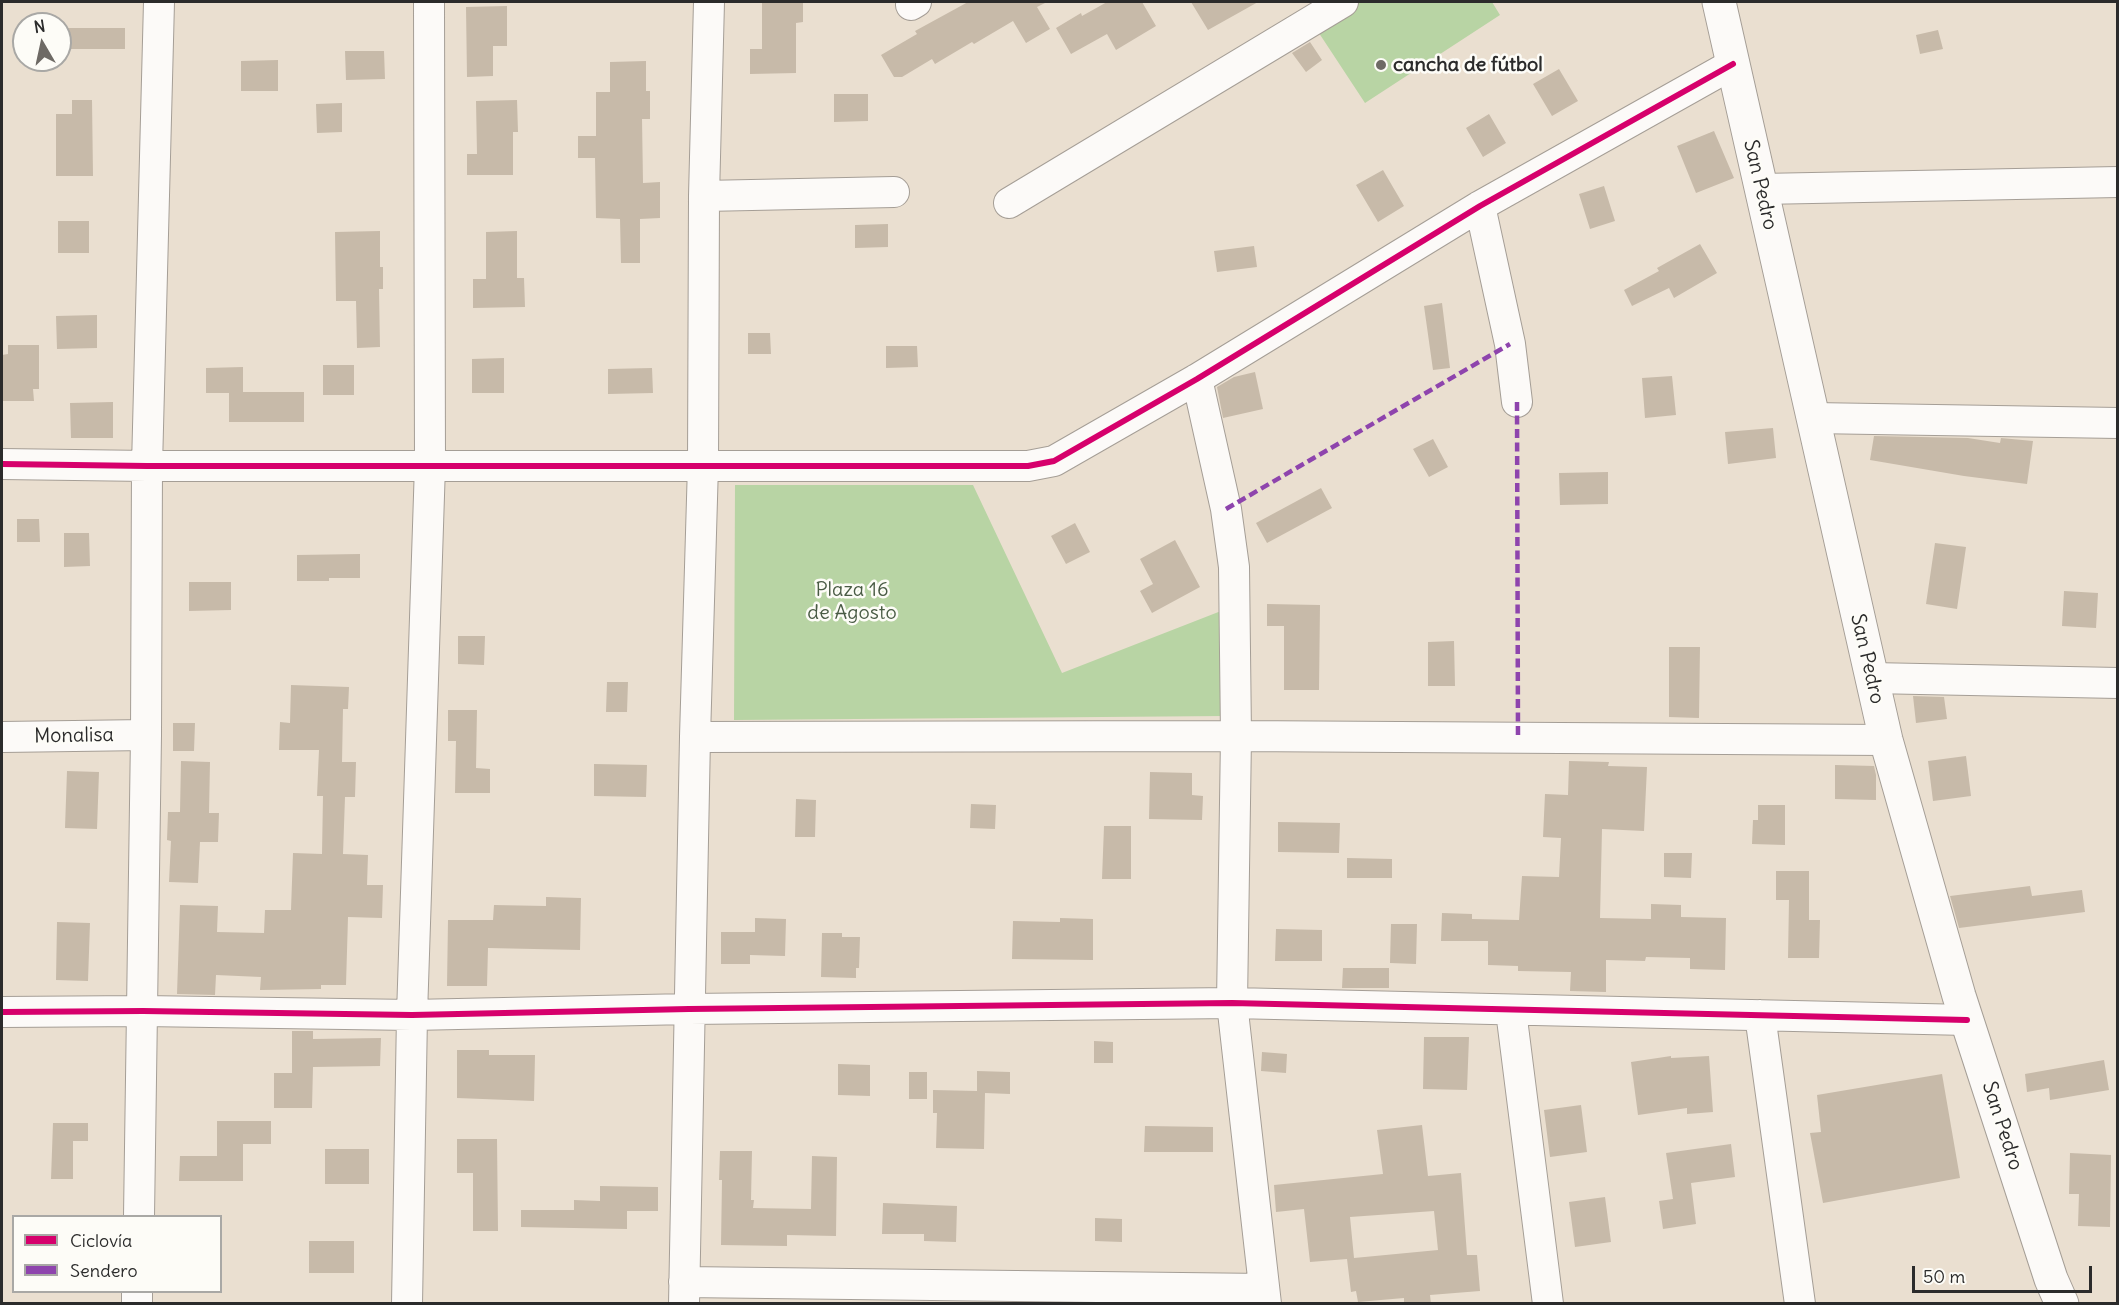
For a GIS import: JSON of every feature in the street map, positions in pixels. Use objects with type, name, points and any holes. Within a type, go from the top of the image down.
[{"type":"main road","name":"San Pedro","points":[[1719,2],[1900,794],[1967,1020],[2051,1279],[2062,1304]]},
{"type":"street","points":[[139,1215],[146,735],[147,466],[159,2]]},
{"type":"street","points":[[407,1304],[412,1015],[430,465],[429,2]]},
{"type":"street","points":[[709,2],[704,196],[703,465],[684,1293],[1265,1296],[1232,1003],[1236,736],[1234,567],[1226,509],[1197,379]]},
{"type":"street","points":[[1009,203],[1343,2]]},
{"type":"street","points":[[2,464],[1028,466],[1054,462],[1197,379],[1480,206],[1733,64]]},
{"type":"street","points":[[1761,189],[2118,182]]},
{"type":"street","points":[[704,196],[894,192]]},
{"type":"street","points":[[1480,206],[1510,344],[1517,402]]},
{"type":"street","points":[[1813,418],[2118,423]]},
{"type":"street","points":[[1872,678],[2118,683]]},
{"type":"street","name":"Monalisa","points":[[2,737],[146,735]]},
{"type":"street","points":[[695,737],[1236,736],[1886,740]]},
{"type":"street","points":[[2,1012],[143,1011],[412,1015],[689,1009],[1232,1003],[1967,1020]]},
{"type":"street","points":[[1511,1011],[1548,1304]]},
{"type":"street","points":[[1760,1015],[1800,1304]]},
{"type":"green space","name":"cancha de fútbol","points":[[1355,2],[1492,2],[1500,15],[1365,103],[1315,27]]},
{"type":"green space","name":"Plaza 16 de Agosto","points":[[735,485],[973,485],[1062,673],[1221,611],[1225,716],[734,720]]},
{"type":"building","points":[[762,2],[803,2],[803,22],[796,23],[796,73],[750,74],[750,49],[762,49]]},
{"type":"building","points":[[968,2],[1047,2],[1037,7],[1050,29],[1026,43],[1013,21],[935,64],[932,59],[902,77],[894,77],[881,55],[917,34],[915,31]]},
{"type":"building","points":[[1107,2],[1142,2],[1156,26],[1116,50],[1107,34],[1071,54],[1056,28],[1081,13],[1082,16]]},
{"type":"building","points":[[1191,2],[1258,2],[1208,30]]},
{"type":"building","points":[[507,6],[507,46],[493,46],[493,76],[467,77],[466,7]]},
{"type":"building","points":[[72,28],[125,28],[125,49],[72,49]]},
{"type":"building","points":[[1938,30],[1943,49],[1920,54],[1916,35]]},
{"type":"building","points":[[1310,42],[1322,60],[1306,72],[1292,53]]},
{"type":"building","points":[[345,51],[384,51],[385,79],[346,80]]},
{"type":"building","points":[[278,60],[278,91],[241,91],[241,61]]},
{"type":"building","points":[[646,61],[646,91],[650,91],[650,119],[642,119],[643,183],[660,182],[660,218],[640,219],[640,263],[621,263],[620,219],[596,218],[595,158],[578,158],[578,136],[596,136],[596,92],[610,92],[610,62]]},
{"type":"building","points":[[1559,69],[1578,101],[1552,116],[1533,84]]},
{"type":"building","points":[[834,94],[868,94],[868,121],[834,122]]},
{"type":"building","points":[[72,100],[92,100],[93,176],[56,176],[56,114],[72,114]]},
{"type":"building","points":[[517,100],[518,132],[513,132],[513,175],[467,175],[467,154],[477,154],[476,101]]},
{"type":"building","points":[[342,103],[342,132],[317,133],[316,104]]},
{"type":"building","points":[[1489,114],[1506,143],[1483,157],[1466,128]]},
{"type":"building","points":[[1714,131],[1734,178],[1696,193],[1677,146]]},
{"type":"building","points":[[1383,170],[1404,206],[1378,222],[1356,185]]},
{"type":"building","points":[[1604,186],[1615,221],[1590,229],[1579,194]]},
{"type":"building","points":[[58,221],[89,221],[89,253],[58,253]]},
{"type":"building","points":[[888,224],[888,247],[855,248],[855,225]]},
{"type":"building","points":[[380,231],[380,267],[383,267],[383,289],[379,289],[380,347],[357,348],[356,301],[336,301],[335,232]]},
{"type":"building","points":[[517,231],[517,278],[524,278],[525,307],[473,308],[473,279],[486,279],[486,232]]},
{"type":"building","points":[[1700,244],[1717,273],[1674,298],[1669,288],[1632,306],[1624,290],[1659,271],[1657,268]]},
{"type":"building","points":[[1254,246],[1257,267],[1217,272],[1214,251]]},
{"type":"building","points":[[1442,303],[1450,368],[1433,370],[1424,306]]},
{"type":"building","points":[[97,315],[97,348],[57,349],[56,316]]},
{"type":"building","points":[[748,333],[770,333],[771,354],[748,354]]},
{"type":"building","points":[[8,345],[39,345],[39,389],[33,389],[34,401],[2,401],[2,355],[8,354]]},
{"type":"building","points":[[886,346],[917,346],[918,367],[886,368]]},
{"type":"building","points":[[504,358],[504,393],[472,393],[472,359]]},
{"type":"building","points":[[323,365],[354,365],[354,395],[323,395]]},
{"type":"building","points":[[243,367],[243,392],[304,392],[304,422],[229,422],[229,393],[206,393],[206,368]]},
{"type":"building","points":[[652,368],[653,393],[608,394],[608,369]]},
{"type":"building","points":[[1255,372],[1263,409],[1223,418],[1217,387],[1234,377]]},
{"type":"building","points":[[1672,376],[1676,415],[1645,418],[1642,378]]},
{"type":"building","points":[[113,402],[113,438],[71,438],[70,403]]},
{"type":"building","points":[[1773,428],[1776,458],[1728,464],[1725,432]]},
{"type":"building","points":[[1874,436],[1968,438],[2000,443],[2001,438],[2033,441],[2027,484],[1870,460]]},
{"type":"building","points":[[1433,439],[1448,467],[1429,477],[1413,449]]},
{"type":"building","points":[[1608,472],[1608,504],[1560,505],[1559,473]]},
{"type":"building","points":[[1321,488],[1332,508],[1267,543],[1256,523]]},
{"type":"building","points":[[17,519],[39,519],[40,542],[17,542]]},
{"type":"building","points":[[1075,523],[1090,552],[1066,564],[1051,536]]},
{"type":"building","points":[[64,533],[89,533],[90,566],[64,567]]},
{"type":"building","points":[[1175,540],[1200,587],[1152,613],[1140,591],[1153,584],[1140,559]]},
{"type":"building","points":[[1935,543],[1966,547],[1957,609],[1926,604]]},
{"type":"building","points":[[360,554],[360,578],[297,581],[297,555]]},
{"type":"building","points":[[189,582],[231,582],[231,610],[189,611]]},
{"type":"building","points":[[2064,591],[2098,593],[2096,628],[2062,626]]},
{"type":"building","points":[[1267,604],[1320,605],[1319,690],[1284,690],[1284,626],[1267,626]]},
{"type":"building","points":[[458,636],[485,636],[484,665],[458,664]]},
{"type":"building","points":[[1454,641],[1455,686],[1428,686],[1428,642]]},
{"type":"building","points":[[1669,647],[1700,647],[1699,718],[1669,717]]},
{"type":"building","points":[[607,682],[628,682],[627,712],[606,712]]},
{"type":"building","points":[[291,685],[349,687],[348,709],[343,709],[342,762],[356,762],[355,797],[345,797],[343,854],[368,855],[367,885],[383,885],[382,918],[348,917],[346,985],[321,985],[321,989],[260,990],[261,977],[216,975],[215,995],[177,994],[180,905],[218,906],[217,932],[264,933],[265,910],[291,910],[293,853],[322,854],[323,796],[317,796],[319,750],[279,750],[280,722],[290,723]]},
{"type":"building","points":[[1913,696],[1944,697],[1947,719],[1916,723]]},
{"type":"building","points":[[448,710],[477,710],[476,768],[490,769],[490,793],[455,793],[456,741],[448,741]]},
{"type":"building","points":[[173,723],[195,723],[194,751],[173,751]]},
{"type":"building","points":[[1966,756],[1971,796],[1933,801],[1928,761]]},
{"type":"building","points":[[181,761],[210,762],[209,813],[219,813],[218,842],[200,842],[198,883],[169,882],[171,841],[167,840],[168,812],[180,812]]},
{"type":"building","points":[[1569,761],[1609,762],[1608,766],[1647,767],[1644,831],[1602,829],[1600,918],[1651,919],[1651,904],[1681,905],[1681,917],[1726,918],[1725,970],[1690,969],[1690,958],[1646,957],[1645,961],[1606,960],[1606,992],[1570,991],[1571,972],[1518,971],[1518,966],[1488,965],[1488,941],[1441,941],[1442,913],[1472,914],[1472,919],[1519,920],[1522,876],[1559,877],[1561,838],[1543,837],[1545,794],[1568,795]]},
{"type":"building","points":[[594,764],[647,765],[646,797],[594,796]]},
{"type":"building","points":[[1835,765],[1874,766],[1876,800],[1835,799]]},
{"type":"building","points":[[67,771],[99,772],[97,829],[65,828]]},
{"type":"building","points":[[1150,772],[1192,773],[1192,795],[1203,796],[1202,820],[1149,819]]},
{"type":"building","points":[[796,799],[816,800],[815,837],[795,837]]},
{"type":"building","points":[[971,804],[996,805],[995,829],[970,828]]},
{"type":"building","points":[[1758,805],[1785,805],[1785,845],[1752,844],[1753,820],[1758,820]]},
{"type":"building","points":[[1278,822],[1340,823],[1339,853],[1278,852]]},
{"type":"building","points":[[1104,826],[1131,826],[1131,879],[1102,879]]},
{"type":"building","points":[[1664,853],[1692,853],[1691,878],[1664,877]]},
{"type":"building","points":[[1347,858],[1392,859],[1392,878],[1347,878]]},
{"type":"building","points":[[1776,871],[1809,871],[1809,920],[1820,920],[1819,958],[1788,958],[1789,900],[1776,900]]},
{"type":"building","points":[[2030,886],[2032,896],[2082,890],[2085,912],[1959,928],[1950,896]]},
{"type":"building","points":[[546,897],[581,898],[580,950],[488,948],[487,986],[447,986],[448,920],[493,920],[494,905],[546,906]]},
{"type":"building","points":[[755,918],[786,919],[785,956],[750,955],[750,964],[721,964],[721,932],[755,932]]},
{"type":"building","points":[[1060,918],[1093,919],[1093,960],[1012,959],[1013,921],[1060,922]]},
{"type":"building","points":[[57,922],[90,923],[88,981],[56,980]]},
{"type":"building","points":[[1391,924],[1417,924],[1416,964],[1390,963]]},
{"type":"building","points":[[1276,929],[1322,930],[1322,961],[1275,961]]},
{"type":"building","points":[[822,933],[842,933],[842,937],[860,937],[859,968],[856,968],[856,978],[821,977]]},
{"type":"building","points":[[1343,968],[1389,968],[1389,988],[1342,988]]},
{"type":"building","points":[[292,1031],[313,1031],[313,1039],[381,1038],[380,1066],[313,1067],[312,1108],[274,1108],[274,1073],[292,1073]]},
{"type":"building","points":[[1424,1037],[1469,1037],[1467,1090],[1423,1089]]},
{"type":"building","points":[[1094,1041],[1113,1042],[1113,1063],[1094,1063]]},
{"type":"building","points":[[457,1050],[489,1050],[489,1055],[535,1055],[534,1101],[457,1098]]},
{"type":"building","points":[[1262,1052],[1287,1054],[1286,1073],[1261,1071]]},
{"type":"building","points":[[1671,1056],[1671,1058],[1709,1056],[1713,1112],[1687,1114],[1687,1108],[1638,1115],[1631,1062]]},
{"type":"building","points":[[2104,1060],[2109,1090],[2050,1100],[2049,1088],[2027,1092],[2025,1074]]},
{"type":"building","points":[[838,1064],[870,1065],[870,1096],[838,1095]]},
{"type":"building","points":[[977,1071],[1010,1072],[1010,1094],[985,1093],[984,1149],[936,1148],[937,1113],[933,1113],[933,1090],[977,1091]]},
{"type":"building","points":[[909,1072],[927,1072],[927,1099],[909,1099]]},
{"type":"building","points":[[1942,1074],[1960,1178],[1823,1203],[1810,1133],[1821,1132],[1817,1095]]},
{"type":"building","points":[[1581,1105],[1587,1152],[1550,1157],[1544,1110]]},
{"type":"building","points":[[217,1121],[271,1121],[271,1144],[243,1144],[243,1181],[179,1181],[180,1156],[217,1156]]},
{"type":"building","points":[[53,1123],[88,1123],[88,1141],[73,1141],[73,1179],[51,1179]]},
{"type":"building","points":[[1422,1125],[1428,1176],[1461,1173],[1467,1255],[1477,1255],[1480,1291],[1430,1295],[1431,1304],[1404,1304],[1404,1298],[1358,1302],[1356,1291],[1351,1292],[1347,1259],[1310,1262],[1304,1209],[1276,1212],[1274,1185],[1383,1174],[1377,1130]],"holes":[[[1434,1211],[1438,1250],[1354,1258],[1350,1217]]]},
{"type":"building","points":[[1145,1126],[1213,1127],[1213,1152],[1144,1152]]},
{"type":"building","points":[[457,1139],[497,1139],[498,1231],[473,1231],[473,1173],[457,1173]]},
{"type":"building","points":[[1731,1144],[1735,1177],[1691,1183],[1696,1224],[1663,1229],[1659,1201],[1673,1199],[1666,1153]]},
{"type":"building","points":[[325,1149],[369,1149],[369,1184],[325,1184]]},
{"type":"building","points":[[720,1151],[752,1151],[751,1200],[754,1200],[753,1208],[811,1209],[812,1156],[837,1157],[836,1236],[787,1235],[787,1246],[721,1245]]},
{"type":"building","points":[[2070,1153],[2111,1155],[2110,1227],[2078,1226],[2079,1194],[2069,1194]]},
{"type":"building","points":[[600,1186],[658,1187],[658,1211],[627,1211],[627,1229],[521,1227],[521,1210],[574,1210],[574,1200],[600,1201]]},
{"type":"building","points":[[1605,1197],[1611,1242],[1575,1247],[1569,1202]]},
{"type":"building","points":[[883,1203],[957,1206],[956,1242],[924,1241],[924,1234],[882,1234]]},
{"type":"building","points":[[1095,1218],[1122,1219],[1122,1242],[1095,1241]]},
{"type":"building","points":[[309,1241],[354,1241],[354,1273],[309,1273]]},
{"type":"marked path","points":[[1226,509],[1510,344]]},
{"type":"marked path","points":[[1517,402],[1518,738]]},
{"type":"cycle path","points":[[2,464],[1028,466],[1054,461],[1197,379],[1480,206],[1733,64]]},
{"type":"cycle path","points":[[2,1012],[143,1011],[412,1015],[689,1009],[1232,1003],[1967,1020]]},
{"type":"place","name":"cancha de fútbol","points":[[1381,65]]}]
